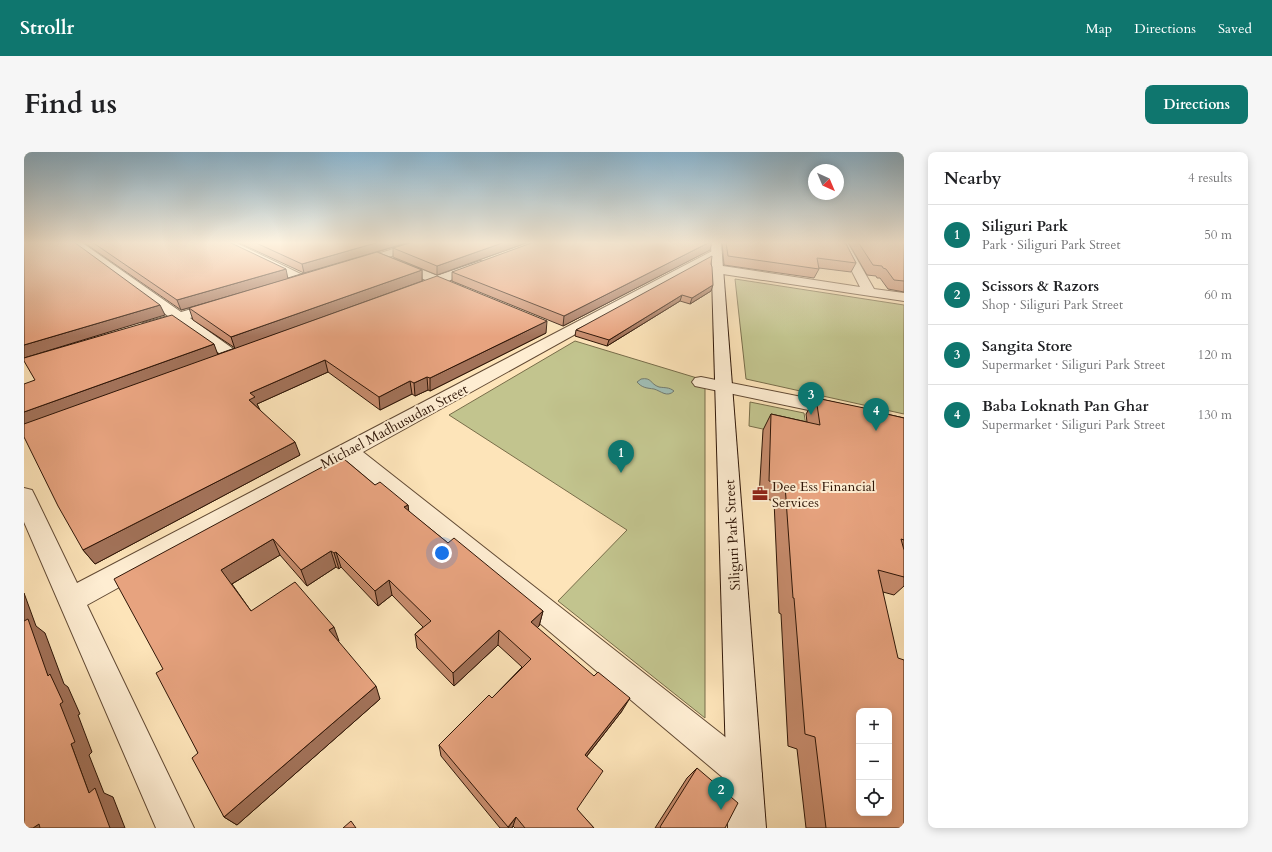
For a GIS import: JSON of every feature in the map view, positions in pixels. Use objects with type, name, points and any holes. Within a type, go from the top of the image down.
[{"type":"street","points":[[118,274],[233,356]]},
{"type":"street","points":[[290,274],[303,280]]},
{"type":"street","points":[[424,274],[472,295]]},
{"type":"street","points":[[402,293],[454,274]]},
{"type":"street","name":"Michael Madhusudan Street","points":[[71,600],[348,451],[557,331],[676,274]]},
{"type":"street","name":"Siliguri Park Street","points":[[715,274],[712,384],[745,774],[747,828]]},
{"type":"street","points":[[797,274],[869,291],[904,297]]},
{"type":"street","points":[[859,274],[869,291]]},
{"type":"street","points":[[281,286],[318,275]]},
{"type":"street","points":[[134,331],[230,302]]},
{"type":"street","points":[[218,362],[248,351]]},
{"type":"street","points":[[712,384],[859,414]]},
{"type":"street","points":[[348,451],[745,774]]},
{"type":"street","points":[[24,496],[174,828]]},
{"type":"green space","points":[[735,279],[904,305],[904,414],[746,379]]},
{"type":"green space","points":[[575,341],[697,378],[705,386],[705,718],[558,601],[627,530],[449,415]]},
{"type":"green space","points":[[750,402],[804,413],[808,439],[749,426]]},
{"type":"water","points":[[641,379],[647,379],[656,386],[669,388],[674,391],[666,394],[645,387],[637,382]]},
{"type":"building","points":[[24,274],[117,274],[160,305],[24,345]]},
{"type":"building","points":[[138,274],[270,274],[177,300]]},
{"type":"building","points":[[305,274],[412,274],[231,337],[189,308]]},
{"type":"building","points":[[456,274],[648,274],[564,316]]},
{"type":"building","points":[[680,274],[712,274],[713,285],[692,298],[682,295],[609,340],[576,330]]},
{"type":"building","points":[[889,274],[904,274],[904,281],[894,280]]},
{"type":"building","points":[[437,276],[547,321],[430,378],[427,377],[414,383],[410,381],[379,397],[325,360],[250,393],[255,397],[249,400],[295,442],[83,550],[58,506],[24,437],[24,424]]},
{"type":"building","points":[[172,315],[214,344],[24,412],[24,384],[35,380],[24,361],[24,358]]},
{"type":"building","points":[[816,398],[904,418],[904,540],[901,539],[904,550],[904,577],[878,570],[898,658],[904,660],[904,828],[826,828],[815,737],[805,734],[785,485],[769,481],[771,414],[820,425]]},
{"type":"building","points":[[344,459],[375,485],[380,482],[408,505],[404,507],[448,543],[454,538],[543,611],[531,622],[594,676],[598,672],[630,698],[585,755],[603,771],[577,809],[594,828],[525,828],[516,817],[508,827],[439,745],[489,695],[492,698],[531,659],[499,630],[453,673],[415,634],[431,621],[389,580],[375,591],[336,552],[334,553],[331,551],[301,570],[273,539],[221,570],[251,611],[295,582],[334,627],[329,630],[376,686],[224,817],[192,758],[198,753],[156,673],[163,669],[114,579],[324,466],[326,468]]},
{"type":"building","points":[[28,619],[48,676],[50,674],[63,702],[60,704],[75,742],[71,744],[89,793],[95,788],[110,828],[40,828],[39,824],[33,828],[24,828],[24,621]]},
{"type":"building","points":[[697,768],[738,803],[725,828],[661,828],[660,827]]},
{"type":"building","points":[[351,821],[356,828],[343,828]]},
{"type":"place","name":"Sangita Store","points":[[811,415]]},
{"type":"place","name":"Baba Loknath Pan Ghar","points":[[876,431]]},
{"type":"place","name":"Siliguri Park","points":[[621,473]]},
{"type":"place","name":"Dee Ess Financial Services","points":[[760,494]]},
{"type":"place","name":"Scissors & Razors","points":[[721,810]]}]
